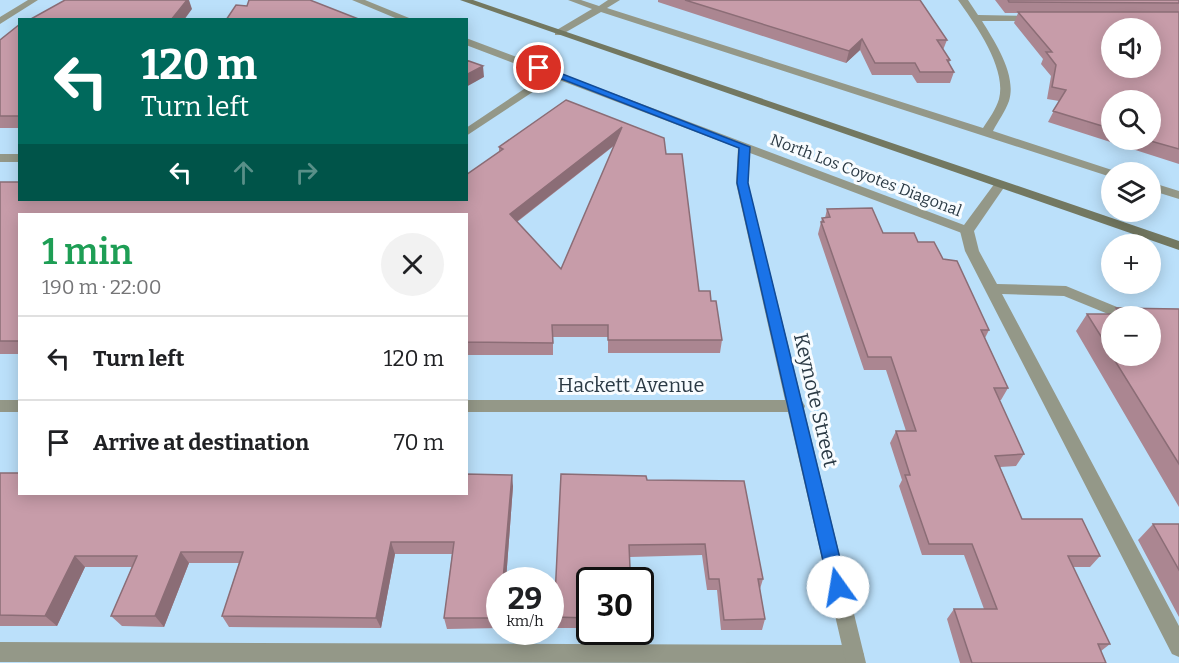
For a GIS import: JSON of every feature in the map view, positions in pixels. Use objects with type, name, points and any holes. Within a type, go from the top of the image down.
[{"type":"main road","name":"North Los Coyotes Diagonal","points":[[464,0],[999,186],[1179,246]]},
{"type":"street","points":[[0,21],[34,0]]},
{"type":"street","points":[[357,0],[405,18]]},
{"type":"street","points":[[572,0],[1101,169]]},
{"type":"street","points":[[558,33],[615,0]]},
{"type":"street","points":[[963,0],[977,18],[997,57],[1005,94],[987,131]]},
{"type":"street","points":[[977,18],[1048,18]]},
{"type":"street","name":"North Los Coyotes Diagonal","points":[[468,42],[968,231],[999,186]]},
{"type":"street","points":[[468,132],[554,73]]},
{"type":"street","name":"Keynote Street","points":[[744,147],[742,183],[855,659]]},
{"type":"street","points":[[0,158],[18,158]]},
{"type":"street","points":[[1161,189],[1179,195]]},
{"type":"street","points":[[968,231],[972,251],[1179,647]]},
{"type":"street","points":[[992,289],[1066,291],[1101,306]]},
{"type":"street","points":[[0,406],[18,406]]},
{"type":"street","name":"Hackett Avenue","points":[[468,406],[796,406]]},
{"type":"street","points":[[0,652],[855,659]]},
{"type":"building","points":[[65,0],[187,0],[173,18],[33,18]]},
{"type":"building","points":[[249,0],[310,0],[356,18],[227,18],[236,5],[247,6]]},
{"type":"building","points":[[685,0],[920,0],[947,40],[937,40],[950,60],[947,60],[954,72],[920,72],[915,63],[875,63],[862,39],[849,51]]},
{"type":"building","points":[[1008,0],[1179,0],[1179,3],[1009,2]]},
{"type":"building","points":[[1018,12],[1179,12],[1179,149],[1161,144],[1161,90],[1101,90],[1101,126],[1053,111],[1066,90],[1052,87],[1056,65],[1046,52],[1052,52]]},
{"type":"building","points":[[18,26],[18,116],[0,116],[0,40]]},
{"type":"building","points":[[468,61],[483,66],[468,74]]},
{"type":"building","points":[[566,100],[664,138],[666,154],[682,154],[699,291],[710,291],[711,301],[716,301],[722,340],[608,340],[608,325],[552,325],[553,343],[468,342],[468,213],[18,213],[18,341],[0,341],[0,182],[18,182],[18,201],[468,201],[468,174],[503,149],[499,147]],"holes":[[[622,127],[561,269],[510,214]]]},
{"type":"building","points":[[872,208],[883,233],[914,233],[918,242],[934,242],[943,259],[957,261],[989,330],[981,330],[1008,388],[994,388],[1024,454],[995,456],[1022,519],[1082,519],[1100,556],[1068,556],[1110,644],[1098,644],[1106,663],[972,663],[954,609],[997,609],[972,544],[929,544],[905,475],[910,475],[896,431],[916,431],[891,357],[868,357],[821,222],[824,222],[822,218],[830,217],[827,209]]},
{"type":"building","points":[[1161,309],[1179,309],[1179,464],[1118,366],[1161,366]]},
{"type":"building","points":[[1087,314],[1101,314],[1101,336]]},
{"type":"building","points":[[0,473],[18,473],[18,495],[468,495],[468,474],[512,475],[504,567],[486,567],[486,618],[444,618],[454,542],[391,542],[376,618],[222,616],[243,552],[181,552],[155,616],[111,616],[137,556],[75,556],[45,616],[0,615]]},
{"type":"building","points":[[561,474],[646,476],[647,480],[744,481],[763,579],[758,579],[765,619],[724,620],[719,579],[709,579],[705,544],[629,545],[630,567],[576,567],[576,618],[564,617],[564,567],[556,567]]},
{"type":"building","points":[[1153,524],[1179,524],[1179,570]]},
{"type":"route","points":[[539,68],[744,147],[742,183],[838,587]]}]
